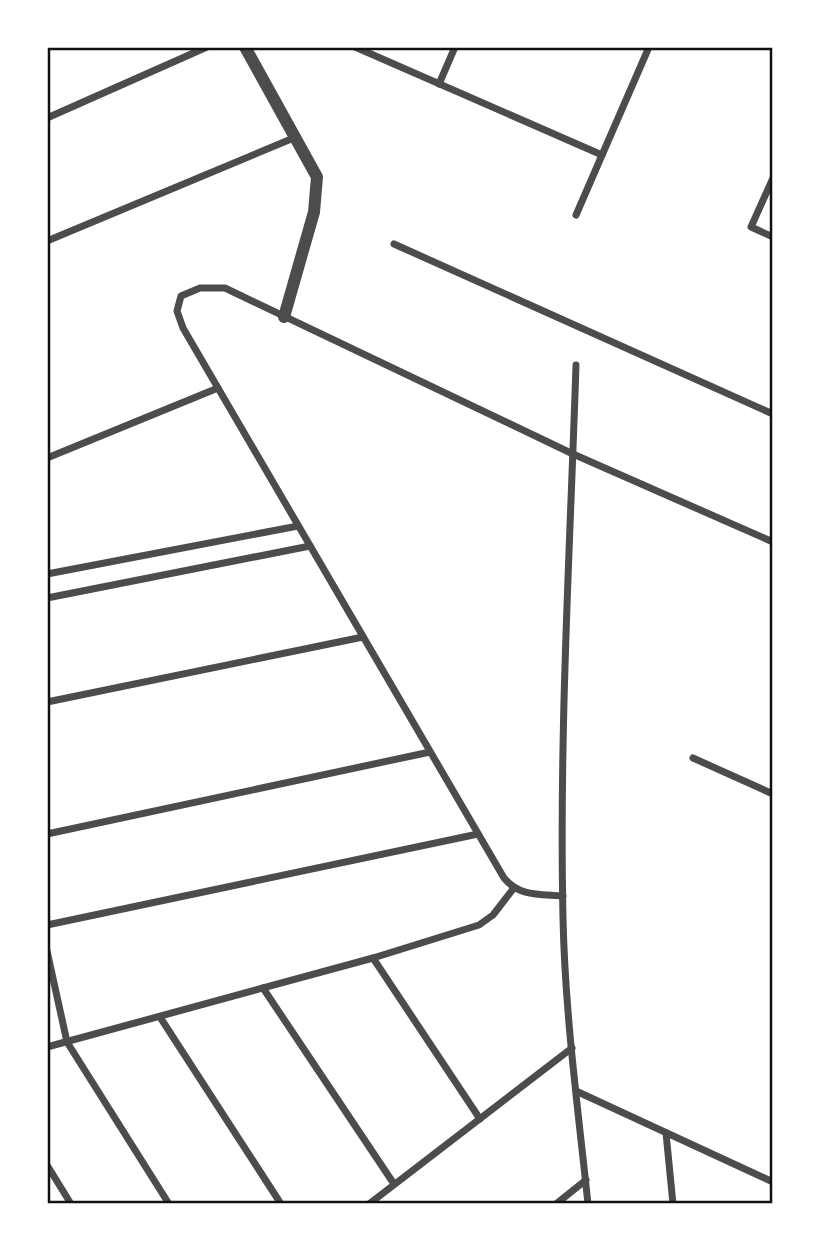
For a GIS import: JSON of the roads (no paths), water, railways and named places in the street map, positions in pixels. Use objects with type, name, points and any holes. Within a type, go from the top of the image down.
[{"type":"street","points":[[47,118],[207,47]]},
{"type":"street","points":[[245,47],[317,177],[314,212],[284,317]]},
{"type":"street","points":[[355,47],[602,156]]},
{"type":"street","points":[[439,84],[455,47]]},
{"type":"street","points":[[576,215],[649,47]]},
{"type":"street","points":[[47,241],[296,137]]},
{"type":"street","points":[[773,178],[751,228],[773,237]]},
{"type":"street","points":[[394,244],[773,414]]},
{"type":"street","points":[[563,896],[522,893],[513,889],[478,834],[183,328],[177,311],[181,296],[200,288],[225,288],[573,454],[773,542]]},
{"type":"street","points":[[576,365],[563,896],[572,1048],[588,1204]]},
{"type":"street","points":[[47,458],[218,388]]},
{"type":"street","points":[[47,574],[298,526]]},
{"type":"street","points":[[47,598],[310,546]]},
{"type":"street","points":[[47,702],[363,637]]},
{"type":"street","points":[[47,834],[430,752]]},
{"type":"street","points":[[693,758],[773,794]]},
{"type":"street","points":[[47,925],[478,834]]},
{"type":"street","points":[[47,1047],[373,958],[479,925],[493,915],[513,889]]},
{"type":"street","points":[[47,951],[67,1042],[169,1204]]},
{"type":"street","points":[[373,958],[480,1119]]},
{"type":"street","points":[[263,988],[394,1184]]},
{"type":"street","points":[[160,1017],[281,1204]]},
{"type":"street","points":[[369,1204],[572,1048]]},
{"type":"street","points":[[576,1091],[773,1182]]},
{"type":"street","points":[[666,1133],[673,1204]]},
{"type":"street","points":[[47,1166],[71,1204]]},
{"type":"street","points":[[556,1204],[586,1180]]}]
